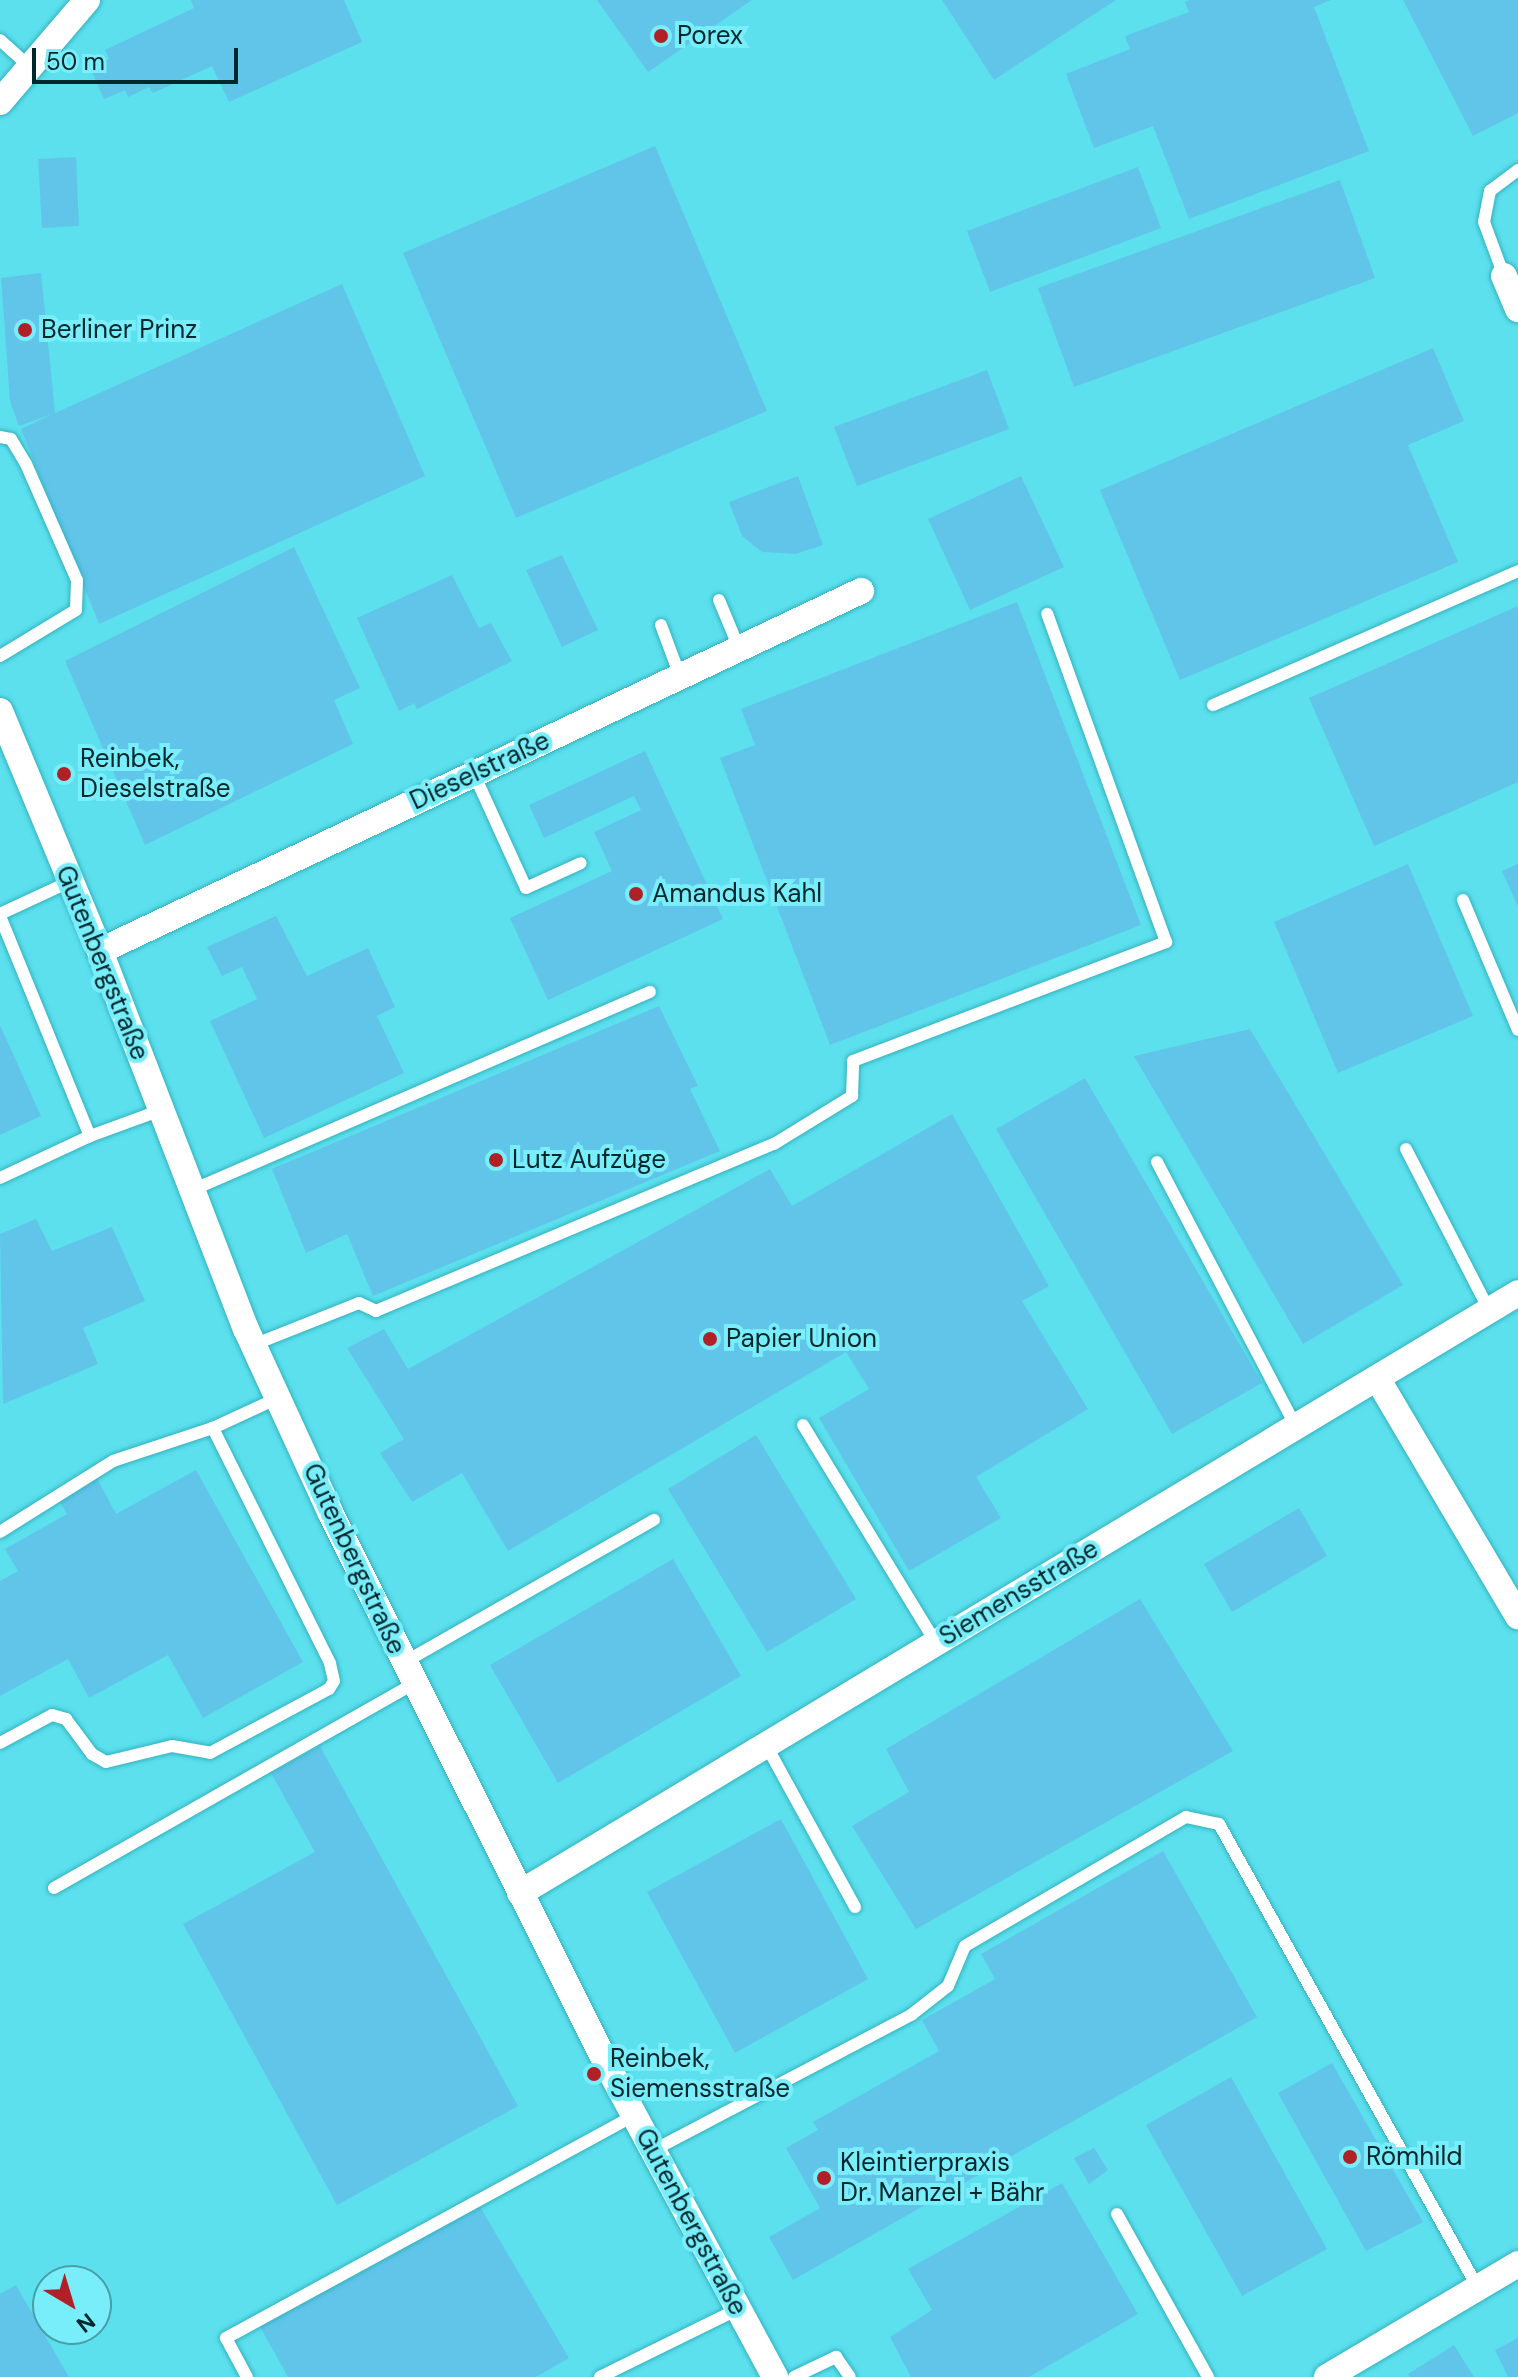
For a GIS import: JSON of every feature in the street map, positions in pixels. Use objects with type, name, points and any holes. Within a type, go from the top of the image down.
[{"type":"street","points":[[0,102],[87,0]]},
{"type":"street","points":[[1504,276],[1518,309]]},
{"type":"street","name":"Dieselstraße","points":[[100,951],[861,591]]},
{"type":"street","name":"Gutenbergstraße","points":[[0,711],[100,951],[253,1345],[408,1674],[652,2151],[775,2377]]},
{"type":"street","name":"Siemensstraße","points":[[520,1893],[1518,1293]]},
{"type":"street","points":[[1377,1378],[1518,1616]]},
{"type":"street","points":[[1327,2377],[1518,2264]]},
{"type":"lane","points":[[0,40],[30,67]]},
{"type":"lane","points":[[1504,276],[1484,222],[1490,191],[1518,170]]},
{"type":"lane","points":[[0,437],[11,439],[26,464],[77,580],[76,610],[0,656]]},
{"type":"lane","points":[[1213,705],[1518,571]]},
{"type":"lane","points":[[719,600],[739,648]]},
{"type":"lane","points":[[253,1345],[359,1303],[376,1311],[774,1144],[852,1096],[853,1061],[1166,942],[1047,614]]},
{"type":"lane","points":[[661,625],[680,676]]},
{"type":"lane","points":[[474,774],[526,888],[581,863]]},
{"type":"lane","points":[[69,882],[0,915],[90,1136]]},
{"type":"lane","points":[[1463,900],[1518,1030]]},
{"type":"lane","points":[[192,1190],[650,992]]},
{"type":"lane","points":[[0,1178],[90,1136],[161,1110]]},
{"type":"lane","points":[[1406,1149],[1489,1310]]},
{"type":"lane","points":[[1157,1162],[1296,1427]]},
{"type":"lane","points":[[0,1532],[113,1461],[213,1428],[278,1398]]},
{"type":"lane","points":[[803,1425],[936,1643]]},
{"type":"lane","points":[[0,1743],[52,1715],[66,1719],[92,1754],[106,1762],[172,1746],[210,1753],[329,1689],[334,1681],[330,1663],[213,1428]]},
{"type":"lane","points":[[54,1888],[408,1674],[654,1520]]},
{"type":"lane","points":[[766,1745],[855,1907]]},
{"type":"lane","points":[[652,2151],[911,2015],[948,1986],[965,1946],[1186,1817],[1219,1824],[1478,2288]]},
{"type":"lane","points":[[247,2377],[226,2338],[634,2116]]},
{"type":"lane","points":[[1117,2214],[1208,2377]]},
{"type":"lane","points":[[600,2377],[738,2309]]},
{"type":"lane","points":[[794,2377],[836,2357],[850,2377]]},
{"type":"shaded area","points":[[0,0],[1518,0],[1518,2377],[0,2377]]},
{"type":"building","points":[[191,0],[344,0],[362,42],[229,102],[212,66],[153,93],[149,87],[128,97],[125,90],[104,99],[90,68],[109,59],[105,50],[194,8]]},
{"type":"building","name":"Porex","points":[[597,0],[752,0],[648,72]]},
{"type":"building","points":[[942,0],[1116,0],[994,80]]},
{"type":"building","points":[[1189,0],[1331,0],[1314,7],[1369,151],[1189,219],[1153,126],[1094,148],[1066,74],[1130,49],[1125,36],[1189,12],[1185,2]]},
{"type":"building","points":[[1403,0],[1518,0],[1518,113],[1473,136]]},
{"type":"building","points":[[655,146],[767,411],[516,518],[403,253]]},
{"type":"building","points":[[76,157],[79,226],[42,228],[38,159]]},
{"type":"building","points":[[1138,167],[1161,228],[990,292],[967,231]]},
{"type":"building","points":[[1340,180],[1375,278],[1074,387],[1038,288]]},
{"type":"building","points":[[41,273],[55,413],[342,284],[425,476],[99,624],[21,429],[52,414],[19,426],[10,401],[1,278]]},
{"type":"building","points":[[1433,348],[1464,421],[1408,445],[1458,562],[1180,680],[1100,490]]},
{"type":"building","points":[[987,370],[1009,429],[857,486],[834,427]]},
{"type":"building","points":[[798,476],[823,545],[796,554],[762,552],[742,536],[729,502]]},
{"type":"building","points":[[1021,476],[1064,567],[970,610],[928,519]]},
{"type":"building","points":[[294,547],[360,688],[334,700],[353,744],[145,845],[65,661]]},
{"type":"building","points":[[562,555],[598,630],[562,647],[526,570]]},
{"type":"building","points":[[452,575],[479,628],[491,623],[512,661],[417,709],[414,703],[399,711],[357,618]]},
{"type":"building","points":[[1017,602],[1141,925],[830,1045],[720,758],[755,745],[741,709]]},
{"type":"building","points":[[1518,606],[1518,782],[1374,846],[1309,698]]},
{"type":"building","name":"Amandus Kahl","points":[[645,751],[723,919],[548,1000],[510,918],[612,871],[594,832],[641,810],[634,796],[544,838],[529,805]]},
{"type":"building","points":[[1408,864],[1473,1016],[1338,1073],[1274,922]]},
{"type":"building","points":[[1518,864],[1518,907],[1502,871]]},
{"type":"building","points":[[276,916],[307,976],[368,948],[395,1007],[377,1016],[404,1073],[264,1138],[210,1021],[257,999],[242,967],[222,976],[207,947]]},
{"type":"building","name":"Lutz Aufzüge","points":[[659,1006],[698,1086],[690,1089],[720,1151],[373,1296],[347,1234],[306,1253],[272,1169]]},
{"type":"building","points":[[0,1025],[41,1116],[0,1135]]},
{"type":"building","points":[[1250,1029],[1403,1285],[1303,1344],[1134,1056]]},
{"type":"building","points":[[1085,1078],[1262,1383],[1172,1434],[996,1129]]},
{"type":"building","name":"Papier Union","points":[[952,1114],[1049,1286],[1022,1301],[1088,1409],[976,1477],[1001,1518],[909,1571],[819,1418],[869,1389],[846,1352],[508,1551],[462,1473],[412,1502],[380,1453],[404,1439],[347,1348],[384,1329],[408,1369],[770,1169],[792,1206]]},
{"type":"building","points":[[36,1219],[52,1251],[112,1227],[145,1301],[83,1328],[98,1364],[3,1404],[0,1234]]},
{"type":"building","points":[[756,1435],[856,1599],[767,1652],[668,1489]]},
{"type":"building","points":[[196,1470],[303,1662],[203,1718],[168,1655],[89,1698],[68,1659],[0,1696],[0,1581],[18,1571],[5,1549],[67,1514],[60,1502],[97,1478],[116,1514]]},
{"type":"building","points":[[1299,1508],[1327,1556],[1232,1612],[1204,1564]]},
{"type":"building","points":[[673,1559],[741,1676],[558,1783],[490,1665]]},
{"type":"building","points":[[1140,1599],[1233,1751],[916,1929],[852,1826],[909,1792],[886,1749]]},
{"type":"building","points":[[320,1746],[518,2106],[337,2205],[183,1924],[315,1852],[271,1773]]},
{"type":"building","points":[[781,1819],[868,1979],[735,2053],[647,1892]]},
{"type":"building","points":[[1163,1851],[1257,2017],[793,2280],[769,2237],[820,2208],[786,2148],[818,2130],[813,2122],[939,2051],[922,2020],[995,1979],[981,1954]]},
{"type":"building","name":"Römhild","points":[[1332,2063],[1423,2222],[1366,2251],[1278,2093]]},
{"type":"building","points":[[1231,2077],[1327,2249],[1242,2296],[1146,2125]]},
{"type":"building","points":[[1094,2148],[1108,2170],[1089,2184],[1074,2158]]},
{"type":"building","points":[[1062,2183],[1138,2314],[1029,2377],[911,2377],[890,2337],[932,2310],[908,2269]]},
{"type":"building","points":[[479,2205],[569,2358],[536,2377],[288,2377],[259,2325]]},
{"type":"building","points":[[16,2285],[32,2313],[32,2345],[51,2345],[69,2377],[0,2377],[0,2294]]},
{"type":"building","points":[[1518,2338],[1518,2377],[1508,2377],[1495,2350]]},
{"type":"building","points":[[1454,2345],[1474,2377],[1410,2377],[1408,2374]]},
{"type":"place","name":"Porex","points":[[661,36]]},
{"type":"place","name":"Berliner Prinz","points":[[25,330]]},
{"type":"place","name":"Reinbek, Dieselstraße","points":[[64,774]]},
{"type":"place","name":"Amandus Kahl","points":[[636,894]]},
{"type":"place","name":"Lutz Aufzüge","points":[[496,1160]]},
{"type":"place","name":"Papier Union","points":[[710,1339]]},
{"type":"place","name":"Reinbek, Siemensstraße","points":[[594,2074]]},
{"type":"place","name":"Römhild","points":[[1350,2157]]},
{"type":"place","name":"Kleintierpraxis Dr. Manzel + Bähr","points":[[824,2178]]}]
